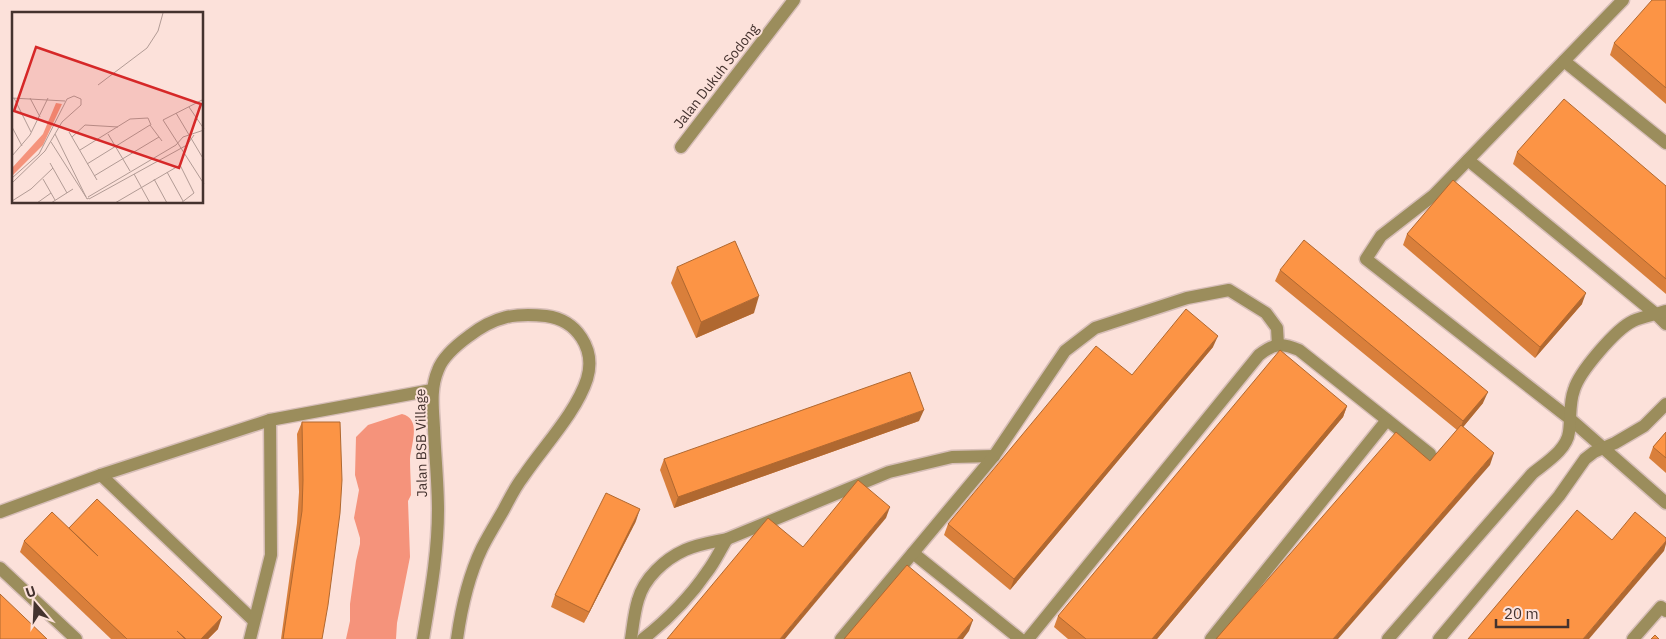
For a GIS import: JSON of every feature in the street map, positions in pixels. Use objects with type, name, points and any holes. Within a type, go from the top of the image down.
[{"type":"street","name":"Jalan Dukuh Sodong","points":[[681,147],[794,0]]},
{"type":"street","points":[[1623,0],[1434,195],[1381,236],[1366,259],[1569,418],[1666,503]]},
{"type":"street","points":[[1564,61],[1666,143]]},
{"type":"street","points":[[1468,160],[1663,316]]},
{"type":"street","points":[[841,639],[994,456],[1065,350],[1095,328],[1187,298],[1229,290],[1266,313],[1277,328],[1278,344]]},
{"type":"street","name":"Jalan BSB Village","points":[[423,639],[436,553],[438,510],[432,390],[438,368],[450,352],[467,337],[494,320],[525,314],[555,317],[567,322],[578,332],[587,347],[589,361],[588,377],[579,400],[521,479],[481,550],[467,590],[457,639]]},
{"type":"street","points":[[1388,639],[1532,474],[1561,448],[1569,434],[1569,418],[1573,392],[1577,381],[1606,345],[1622,328],[1632,321],[1644,316],[1663,316]]},
{"type":"street","points":[[1028,639],[1259,355],[1268,347],[1278,344],[1299,350],[1430,454]]},
{"type":"street","points":[[0,512],[101,475],[270,420],[432,390]]},
{"type":"street","points":[[1439,639],[1559,496],[1585,459],[1594,452],[1616,444],[1644,426],[1666,404]]},
{"type":"street","points":[[250,639],[253,620],[271,555],[270,420]]},
{"type":"street","points":[[1211,639],[1388,420]]},
{"type":"street","points":[[631,639],[638,599],[646,582],[666,562],[684,550],[727,539],[889,472],[952,457],[994,456]]},
{"type":"street","points":[[101,475],[253,620]]},
{"type":"street","points":[[643,639],[656,629],[691,593],[708,571],[727,539]]},
{"type":"street","points":[[913,553],[1020,639]]},
{"type":"street","points":[[0,568],[76,639]]},
{"type":"street","points":[[1633,639],[1664,609]]},
{"type":"shaded area","points":[[402,414],[412,421],[414,433],[410,459],[411,495],[408,501],[410,557],[397,623],[396,639],[346,639],[360,544],[354,518],[359,490],[355,475],[356,437],[368,425]]},
{"type":"building","points":[[1652,0],[1666,0],[1666,88],[1614,43]]},
{"type":"building","points":[[1564,99],[1666,186],[1666,279],[1517,152]]},
{"type":"building","points":[[1453,180],[1586,293],[1540,347],[1407,234]]},
{"type":"building","points":[[1304,240],[1488,392],[1463,421],[1280,270]]},
{"type":"building","points":[[735,241],[759,296],[701,322],[677,267]]},
{"type":"building","points":[[1186,309],[1218,336],[1014,579],[948,524],[1096,346],[1132,375]]},
{"type":"building","points":[[1280,350],[1347,406],[1152,639],[1086,639],[1058,616]]},
{"type":"building","points":[[910,372],[924,410],[678,497],[664,459]]},
{"type":"building","points":[[302,422],[340,422],[342,480],[340,513],[322,639],[283,639],[302,511]]},
{"type":"building","points":[[1461,425],[1494,453],[1333,639],[1216,639],[1396,432],[1430,461]]},
{"type":"building","points":[[1666,432],[1666,458],[1653,447]]},
{"type":"building","points":[[858,480],[890,507],[780,639],[667,639],[768,518],[803,547]]},
{"type":"building","points":[[606,493],[640,509],[589,612],[555,595]]},
{"type":"building","points":[[97,499],[222,617],[201,639],[186,639],[177,631],[185,639],[127,639],[24,541],[52,512],[98,556],[69,528]]},
{"type":"building","points":[[1577,510],[1612,540],[1635,512],[1666,538],[1666,541],[1583,639],[1468,639]]},
{"type":"building","points":[[907,565],[973,620],[957,639],[844,639]]},
{"type":"building","points":[[0,594],[47,639],[0,639]]},
{"type":"building","points":[[1655,635],[1659,639],[1651,639]]}]
